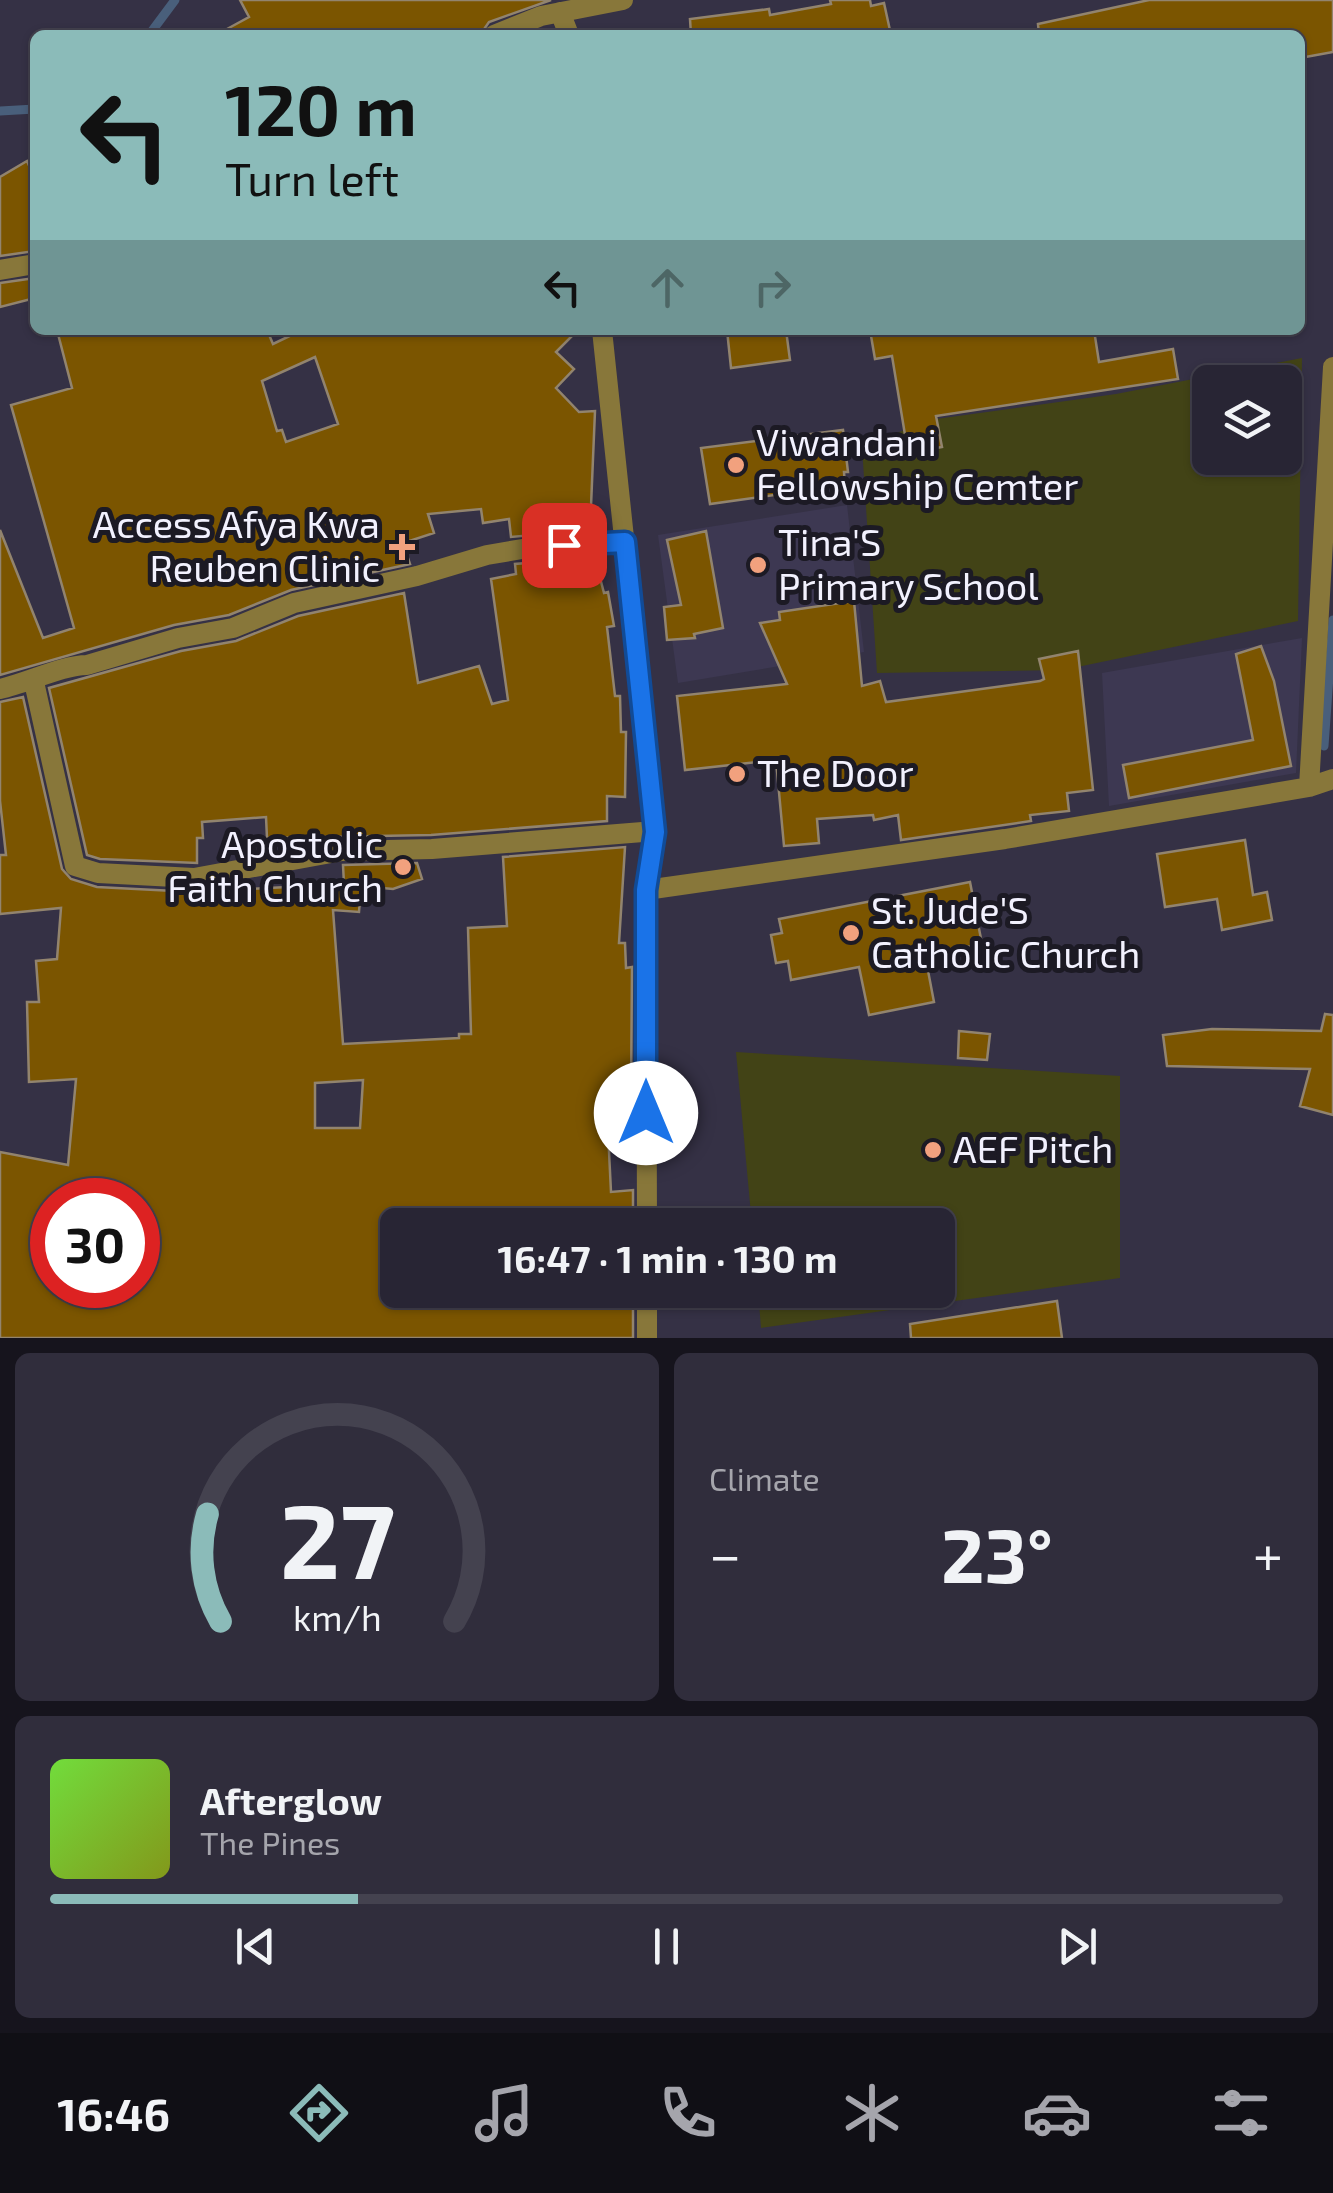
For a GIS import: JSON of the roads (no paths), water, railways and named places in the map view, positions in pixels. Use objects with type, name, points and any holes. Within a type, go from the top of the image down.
[{"type":"street","points":[[508,30],[560,12],[622,0]]},
{"type":"street","points":[[560,12],[567,30]]},
{"type":"street","points":[[0,270],[30,265]]},
{"type":"street","points":[[602,335],[655,832],[646,890],[647,1208]]},
{"type":"street","points":[[1309,788],[1333,367]]},
{"type":"street","points":[[0,689],[34,682],[74,665],[233,628],[294,603],[417,576],[487,554],[625,542]]},
{"type":"street","points":[[34,682],[75,866],[98,872],[194,878],[342,852],[655,832]]},
{"type":"street","points":[[646,890],[1006,839],[1309,788],[1333,779]]},
{"type":"street","points":[[646,1338],[647,1308]]},
{"type":"waterway","points":[[153,30],[175,0]]},
{"type":"waterway","points":[[0,111],[30,109]]},
{"type":"waterway","points":[[1324,746],[1333,620]]},
{"type":"place","name":"Viwandani Fellowship Cemter","points":[[736,465]]},
{"type":"place","name":"Access Afya Kwa Reuben Clinic","points":[[402,547]]},
{"type":"place","name":"Tina'S Primary School","points":[[758,565]]},
{"type":"place","name":"The Door","points":[[737,774]]},
{"type":"place","name":"Apostolic Faith Church","points":[[403,867]]},
{"type":"place","name":"St. Jude'S Catholic Church","points":[[851,933]]},
{"type":"place","name":"AEF Pitch","points":[[933,1150]]}]
